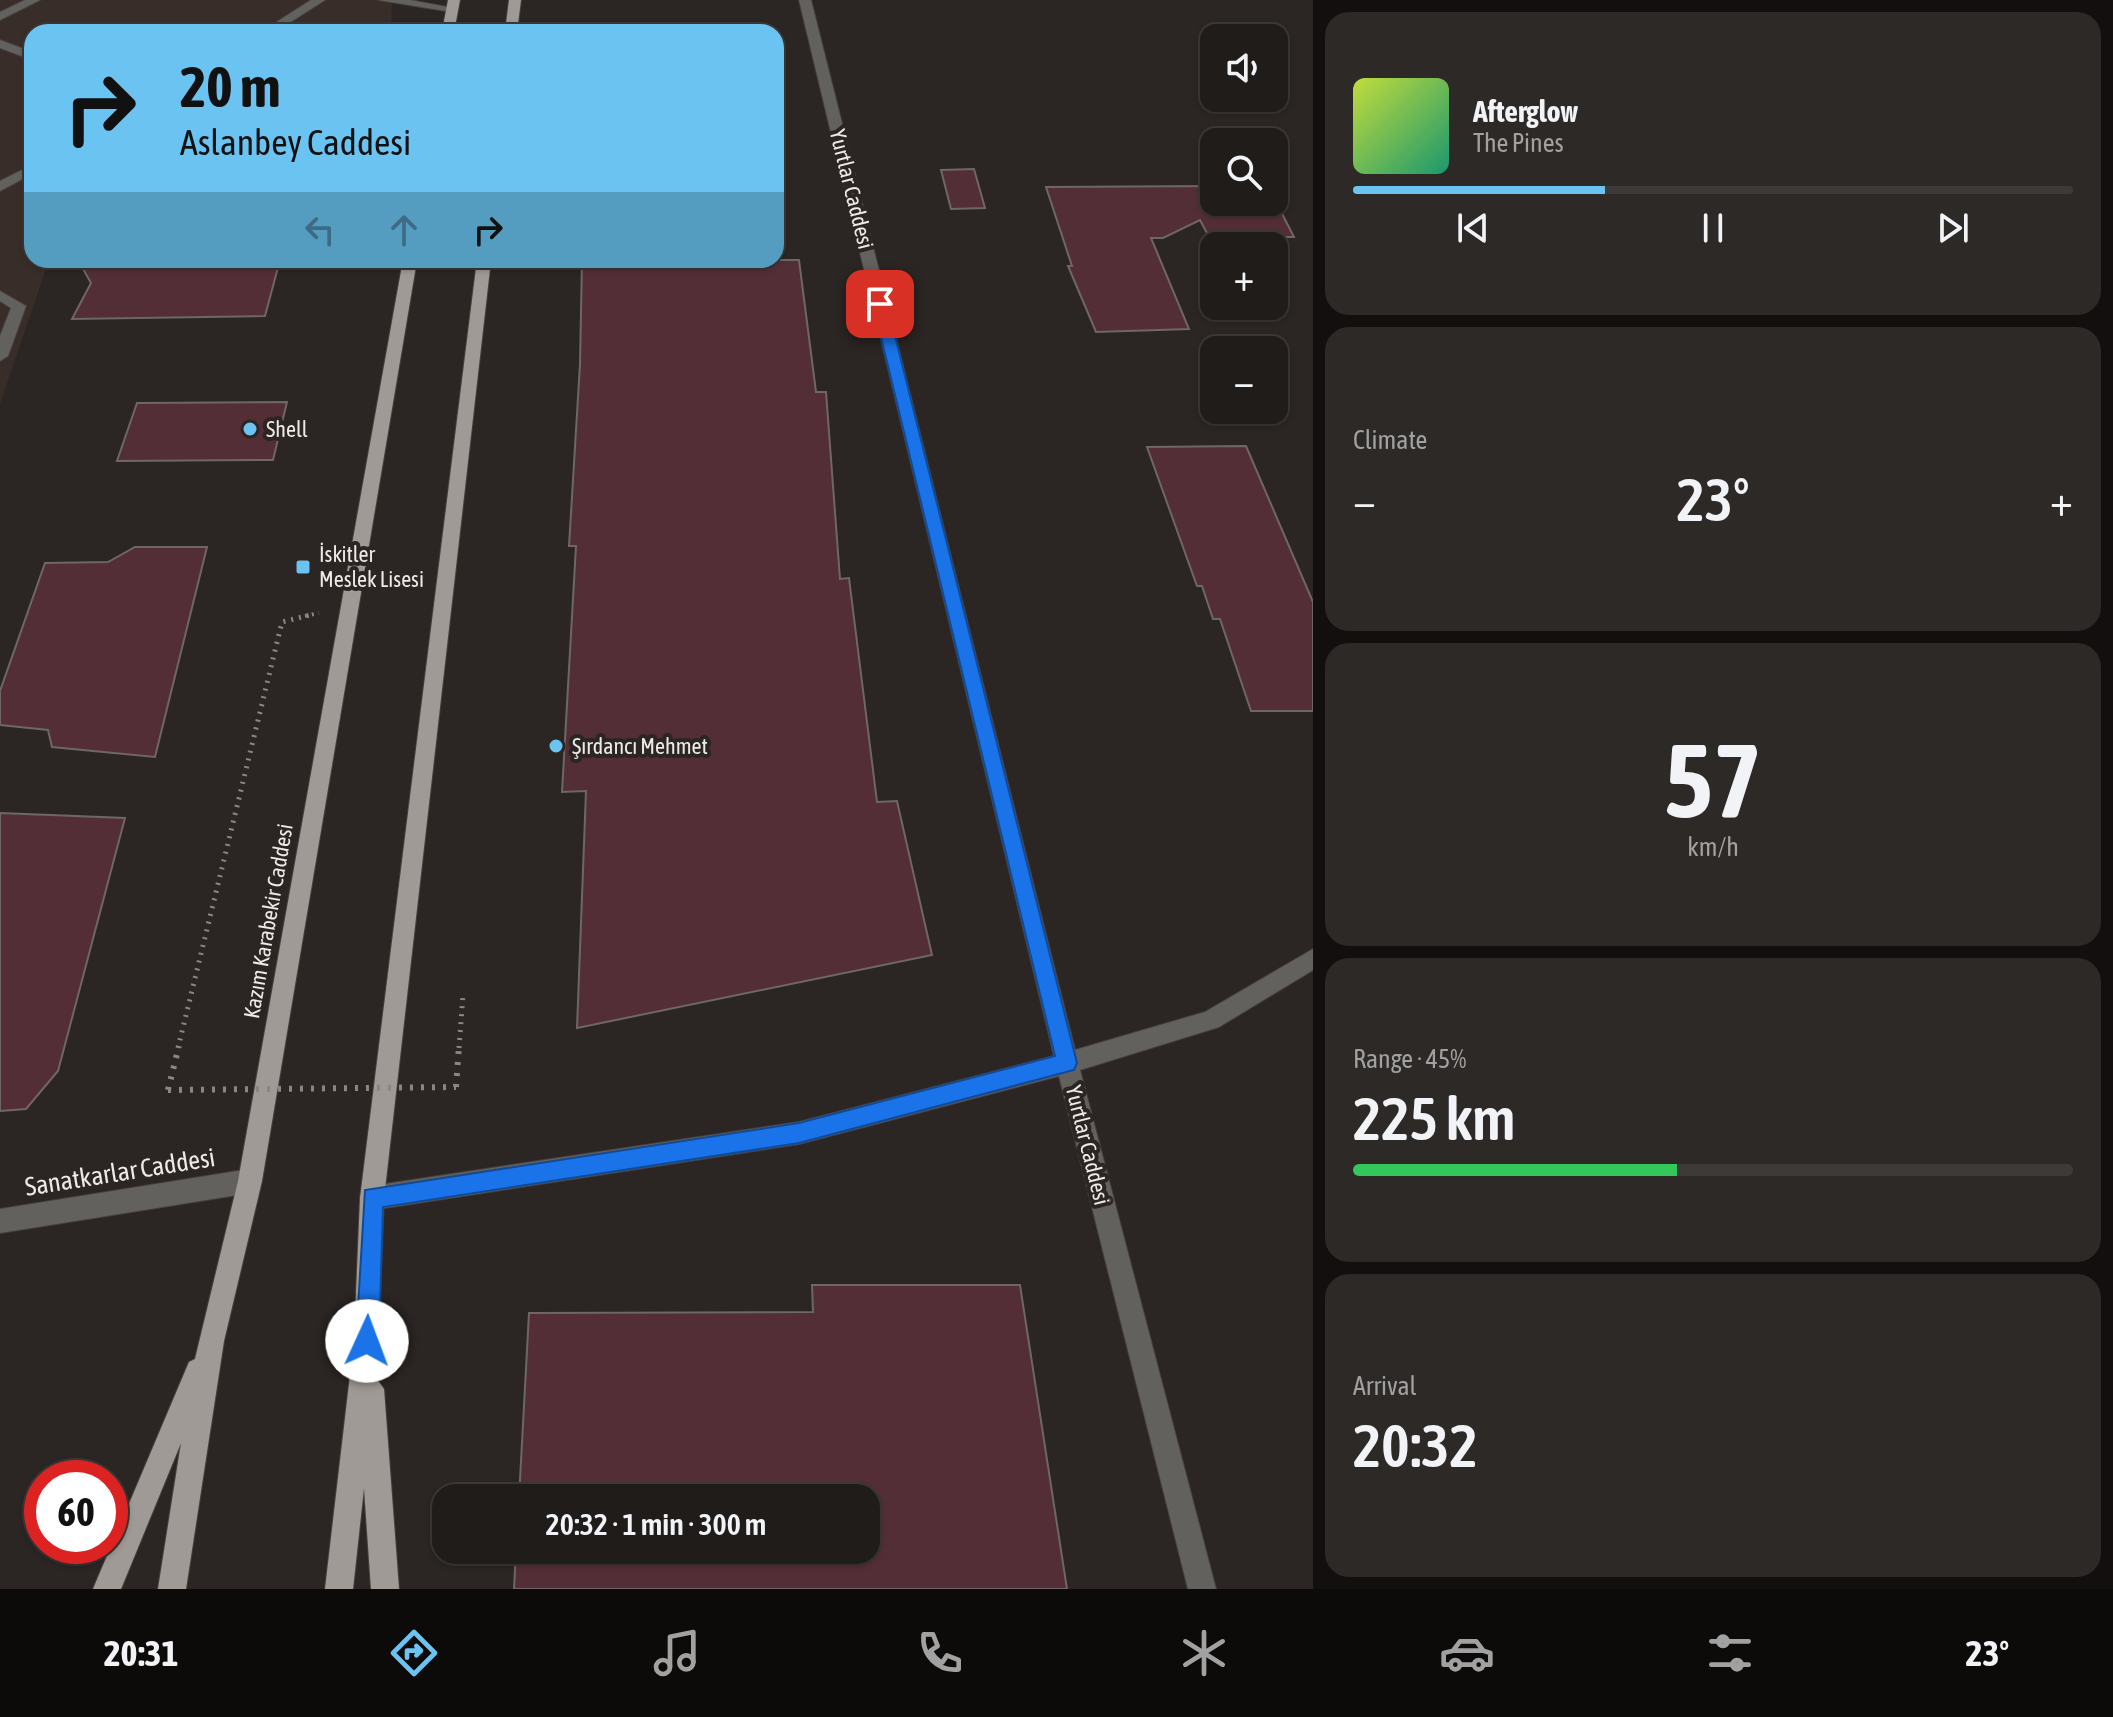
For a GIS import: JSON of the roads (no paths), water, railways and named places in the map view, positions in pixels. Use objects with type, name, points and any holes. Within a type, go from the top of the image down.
[{"type":"main road","points":[[512,24],[515,0]]},
{"type":"main road","name":"Kazım Karabekir Caddesi","points":[[172,1589],[211,1341],[250,1181],[409,268]]},
{"type":"main road","points":[[339,1589],[367,1341],[372,1198],[483,268]]},
{"type":"main road","points":[[107,1589],[211,1341]]},
{"type":"main road","points":[[367,1341],[385,1589]]},
{"type":"street","points":[[0,17],[34,0]]},
{"type":"street","points":[[280,24],[319,0]]},
{"type":"street","points":[[384,0],[453,5]]},
{"type":"street","name":"Yurtlar Caddesi","points":[[805,0],[1067,1063],[1202,1589]]},
{"type":"street","points":[[0,44],[24,53]]},
{"type":"street","points":[[0,187],[24,174]]},
{"type":"street","points":[[0,295],[19,306],[0,356]]},
{"type":"street","points":[[372,1198],[799,1133],[1067,1063],[1211,1020],[1313,959]]},
{"type":"street","name":"Sanatkarlar Caddesi","points":[[0,1221],[250,1181]]},
{"type":"place","name":"Shell","points":[[250,429]]},
{"type":"place","name":"İskitler Meslek Lisesi","points":[[303,567]]},
{"type":"place","name":"Şırdancı Mehmet","points":[[556,746]]}]
